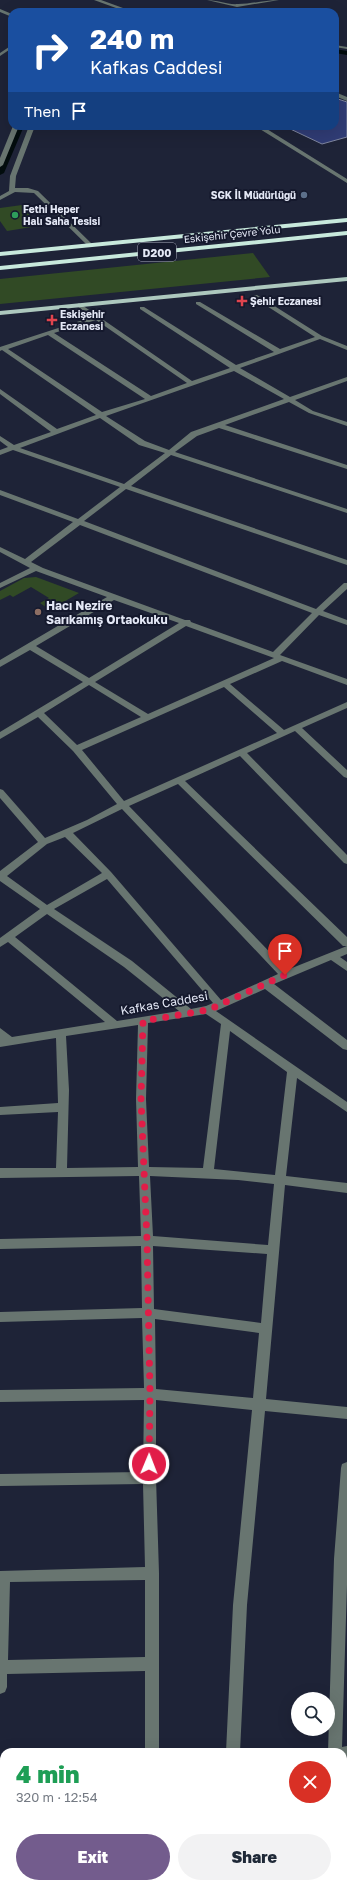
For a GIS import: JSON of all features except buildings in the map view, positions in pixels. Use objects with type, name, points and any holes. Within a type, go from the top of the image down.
[{"type":"highway","points":[[0,254],[347,220]]},
{"type":"highway","name":"Eskişehir Çevre Yolu","points":[[0,260],[347,226]]},
{"type":"highway","name":"Eskişehir Çevre Yolu","points":[[0,268],[347,233]]},
{"type":"highway","points":[[0,273],[347,240]]},
{"type":"main road","points":[[0,307],[347,273]]},
{"type":"main road","points":[[0,313],[347,279]]},
{"type":"street","points":[[96,0],[121,8]]},
{"type":"street","points":[[210,0],[230,6],[237,6],[277,0]]},
{"type":"street","points":[[113,5],[120,3]]},
{"type":"street","points":[[0,165],[2,156],[14,130]]},
{"type":"street","points":[[0,198],[12,192],[13,176],[30,130]]},
{"type":"street","points":[[264,130],[347,181]]},
{"type":"street","points":[[11,190],[28,190],[36,192],[90,245]]},
{"type":"street","points":[[255,296],[320,337],[347,348]]},
{"type":"street","points":[[198,303],[279,352]]},
{"type":"street","points":[[79,305],[94,318],[192,384]]},
{"type":"street","points":[[142,308],[235,368],[288,399],[311,412],[347,424]]},
{"type":"street","points":[[2,349],[94,318]]},
{"type":"street","points":[[49,333],[150,399]]},
{"type":"street","points":[[0,453],[101,415],[150,399],[320,337]]},
{"type":"street","points":[[2,349],[142,444],[347,511]]},
{"type":"street","points":[[25,563],[123,486],[194,434],[347,379]]},
{"type":"street","points":[[336,382],[347,386]]},
{"type":"street","points":[[0,391],[56,432]]},
{"type":"street","points":[[218,425],[347,467]]},
{"type":"street","points":[[0,438],[13,448],[347,563]]},
{"type":"street","points":[[0,492],[347,624]]},
{"type":"street","points":[[0,549],[35,568],[112,598],[187,622],[347,682]]},
{"type":"street","points":[[0,586],[35,568]]},
{"type":"street","points":[[76,749],[147,716],[224,683],[279,656],[316,613],[347,586]]},
{"type":"street","points":[[0,664],[112,598]]},
{"type":"street","points":[[0,736],[187,622]]},
{"type":"street","points":[[30,646],[147,716]]},
{"type":"street","points":[[224,683],[282,733]]},
{"type":"street","points":[[189,1012],[128,964],[0,876],[44,842],[282,733],[297,728],[347,705]]},
{"type":"street","points":[[39,713],[76,749],[123,805],[285,975]]},
{"type":"street","points":[[297,728],[347,775]]},
{"type":"street","points":[[241,752],[347,861]]},
{"type":"street","points":[[179,780],[347,943]]},
{"type":"street","points":[[0,792],[44,842]]},
{"type":"street","points":[[66,833],[108,874],[220,1005]]},
{"type":"street","points":[[108,874],[80,888],[46,909],[4,940],[115,1024]]},
{"type":"street","name":"Kafkas Caddesi","points":[[5,1042],[208,1010],[285,975],[347,950]]},
{"type":"street","points":[[332,956],[347,967]]},
{"type":"street","points":[[266,984],[347,1046]]},
{"type":"street","points":[[208,1010],[347,1108]]},
{"type":"street","points":[[143,1021],[141,1099],[147,1241],[150,1394],[149,1478],[152,1573],[152,1748]]},
{"type":"street","points":[[208,1173],[226,1023]]},
{"type":"street","points":[[0,1032],[5,1042]]},
{"type":"street","points":[[61,1033],[63,1107],[62,1172]]},
{"type":"street","points":[[232,1748],[240,1605],[284,1138],[293,1069]]},
{"type":"street","points":[[0,1111],[63,1107]]},
{"type":"street","points":[[0,1174],[143,1170],[208,1173],[347,1188]]},
{"type":"street","points":[[0,1244],[147,1241],[274,1250]]},
{"type":"street","points":[[0,1317],[148,1313],[267,1328]]},
{"type":"street","points":[[0,1396],[150,1394],[347,1413]]},
{"type":"street","points":[[335,1748],[341,1559],[347,1468]]},
{"type":"street","points":[[0,1480],[149,1478]]},
{"type":"street","points":[[0,1687],[2,1576],[152,1573]]},
{"type":"street","points":[[1,1667],[152,1664]]},
{"type":"green space","name":"Fethi Heper Halı Saha Tesisi","points":[[22,205],[38,226],[7,231],[0,221],[0,208]]},
{"type":"green space","points":[[253,253],[270,277],[0,304],[0,279]]},
{"type":"green space","points":[[36,577],[79,593],[50,610],[40,603],[49,598],[31,587],[13,597],[10,595],[0,600],[0,591],[24,578]]},
{"type":"waterway","points":[[339,52],[347,53]]},
{"type":"waterway","points":[[0,173],[19,130]]},
{"type":"place","name":"SGK İl Müdürlüğü","points":[[304,195]]},
{"type":"place","name":"Fethi Heper Halı Saha Tesisi","points":[[15,215]]},
{"type":"place","name":"Şehir Eczanesi","points":[[242,301]]},
{"type":"place","name":"Eskişehir Eczanesi","points":[[52,320]]},
{"type":"place","name":"Hacı Nezire Sarıkamış Ortaokuku","points":[[38,612]]},
{"type":"route","points":[[149,1464],[150,1394],[147,1241],[141,1099],[143,1021],[208,1010],[233,1000],[285,975]]}]
